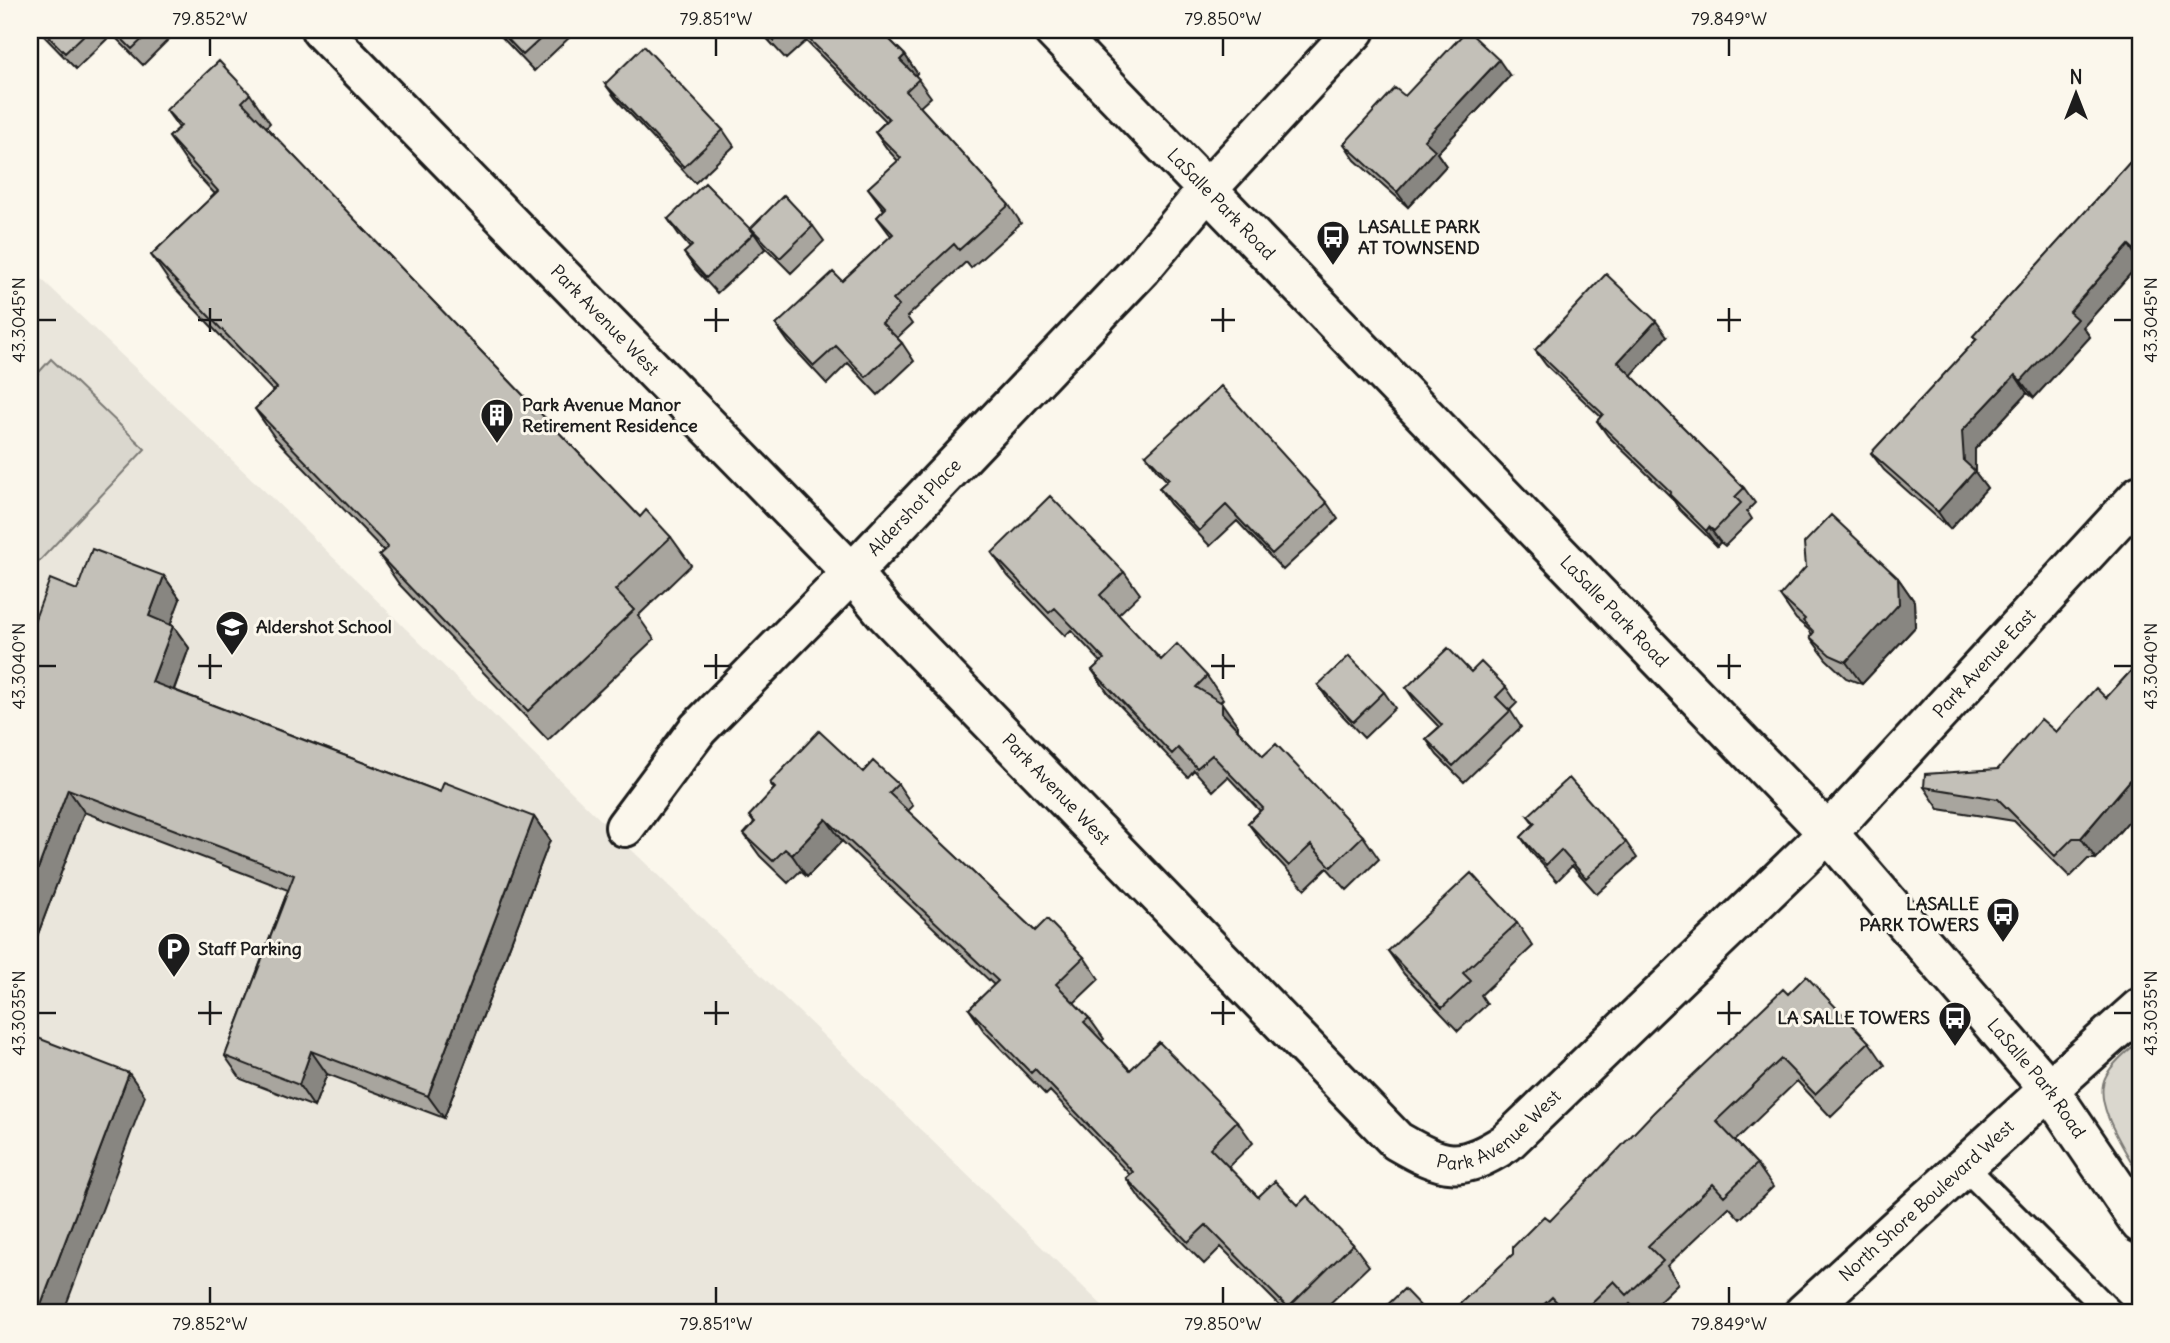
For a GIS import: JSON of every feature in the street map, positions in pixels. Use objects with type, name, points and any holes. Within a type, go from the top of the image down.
[{"type":"street","name":"Park Avenue West","points":[[321,30],[852,573],[885,613],[1397,1141],[1426,1158],[1455,1165],[1482,1159],[1506,1143],[1828,833]]},
{"type":"street","name":"LaSalle Park Road","points":[[1053,30],[1828,833],[2049,1089],[2140,1223]]},
{"type":"street","name":"Aldershot Place","points":[[625,827],[698,730],[852,573],[1142,268],[1207,190],[1355,30]]},
{"type":"street","name":"Park Avenue East","points":[[1828,833],[2140,495]]},
{"type":"street","name":"North Shore Boulevard West","points":[[1804,1313],[2140,1008]]},
{"type":"lane","points":[[1964,1166],[2111,1313]]},
{"type":"shaded area","name":"Aldershot School","points":[[30,268],[294,519],[1110,1313],[30,1313]]},
{"type":"shaded area","points":[[51,359],[145,449],[30,571],[30,382]]},
{"type":"shaded area","points":[[2140,1040],[2140,1177],[2112,1127],[2103,1100],[2103,1087],[2113,1066]]},
{"type":"building","points":[[42,30],[89,30],[65,53]]},
{"type":"building","points":[[113,30],[152,30],[132,49]]},
{"type":"building","points":[[499,30],[550,30],[523,55]]},
{"type":"building","points":[[763,30],[786,30],[774,41]]},
{"type":"building","points":[[800,30],[880,30],[905,55],[900,60],[919,79],[906,91],[1009,205],[959,250],[954,244],[893,300],[899,306],[882,323],[902,343],[866,377],[836,346],[814,366],[776,325],[833,272],[842,281],[893,234],[877,217],[886,208],[868,188],[901,158],[875,132],[889,119]]},
{"type":"building","points":[[1467,30],[1499,60],[1424,140],[1435,150],[1397,192],[1344,144],[1395,88],[1405,96]]},
{"type":"building","points":[[644,46],[723,130],[684,167],[605,84]]},
{"type":"building","name":"Park Avenue Manor Retirement Residence","points":[[219,61],[250,94],[242,102],[640,517],[646,510],[671,537],[615,590],[634,610],[528,711],[379,555],[388,547],[255,409],[277,388],[151,255],[218,191],[169,137],[181,126],[166,110]]},
{"type":"building","points":[[2140,151],[2140,255],[2129,245],[2069,312],[2077,319],[2021,381],[2015,375],[1962,431],[1964,461],[1975,471],[1938,512],[1871,453],[1977,339],[1973,336]]},
{"type":"building","points":[[705,183],[754,233],[706,278],[684,253],[692,246],[668,219]]},
{"type":"building","points":[[784,195],[813,226],[780,258],[751,228]]},
{"type":"building","points":[[1606,274],[1656,321],[1618,362],[1744,488],[1735,497],[1741,503],[1714,531],[1709,527],[1706,531],[1669,494],[1671,492],[1597,421],[1603,414],[1535,350]]},
{"type":"building","points":[[1221,386],[1327,503],[1272,554],[1226,505],[1199,531],[1159,488],[1169,479],[1146,455]]},
{"type":"building","points":[[1050,496],[1124,572],[1100,595],[1161,660],[1177,644],[1207,676],[1196,687],[1222,703],[1222,713],[1263,756],[1276,744],[1363,836],[1331,867],[1311,845],[1289,866],[1248,823],[1263,808],[1212,755],[1197,768],[1178,748],[1172,754],[1092,670],[1104,659],[1055,608],[1049,613],[992,553]]},
{"type":"building","points":[[1831,515],[1898,578],[1899,604],[1846,662],[1830,655],[1810,637],[1814,632],[1803,621],[1805,619],[1780,596],[1806,567],[1804,543]]},
{"type":"building","points":[[92,549],[164,576],[149,616],[173,626],[152,682],[440,792],[444,782],[534,817],[428,1096],[311,1051],[299,1085],[225,1056],[294,875],[68,789],[30,890],[30,632],[50,579],[77,590]]},
{"type":"building","points":[[1448,648],[1471,672],[1481,662],[1506,687],[1496,697],[1510,711],[1453,766],[1426,739],[1442,725],[1406,688]]},
{"type":"building","points":[[1349,656],[1384,692],[1353,722],[1318,685]]},
{"type":"building","points":[[2140,661],[2140,774],[2137,772],[2081,838],[2073,838],[2055,856],[1998,799],[1924,787],[1925,774],[1998,769],[2041,719],[2056,732],[2096,688],[2106,698]]},
{"type":"building","points":[[819,731],[863,772],[873,761],[898,784],[889,793],[1035,931],[1047,919],[1084,957],[1056,984],[1089,1018],[1084,1022],[1130,1070],[1159,1042],[1237,1121],[1210,1148],[1258,1197],[1275,1181],[1298,1205],[1307,1196],[1353,1244],[1288,1308],[1206,1225],[1188,1242],[1126,1178],[1133,1172],[1035,1069],[1031,1073],[969,1009],[998,981],[826,819],[792,855],[785,849],[773,861],[744,834],[755,822],[749,816],[775,788],[770,783]]},
{"type":"building","points":[[1569,778],[1626,842],[1586,878],[1561,850],[1546,865],[1521,837],[1535,823],[1528,816]]},
{"type":"building","points":[[1471,873],[1517,923],[1463,973],[1471,981],[1442,1008],[1388,951]]},
{"type":"building","points":[[1806,976],[1869,1042],[1815,1094],[1781,1059],[1716,1121],[1757,1164],[1724,1196],[1713,1184],[1648,1246],[1663,1261],[1627,1295],[1614,1281],[1581,1313],[1567,1313],[1552,1297],[1535,1313],[1450,1313],[1513,1254],[1513,1247],[1544,1216],[1550,1221],[1655,1111],[1783,989],[1788,994]]},
{"type":"building","points":[[30,1035],[129,1073],[38,1313],[30,1313]]},
{"type":"building","points":[[1404,1289],[1427,1313],[1379,1313]]},
{"type":"place","name":"LASALLE PARK AT TOWNSEND","points":[[1333,267]]},
{"type":"place","name":"Park Avenue Manor Retirement Residence","points":[[497,445]]},
{"type":"place","name":"Aldershot School","points":[[232,657]]},
{"type":"place","name":"LASALLE PARK TOWERS","points":[[2003,944]]},
{"type":"place","name":"Staff Parking","points":[[174,979]]},
{"type":"place","name":"LA SALLE TOWERS","points":[[1955,1048]]}]
